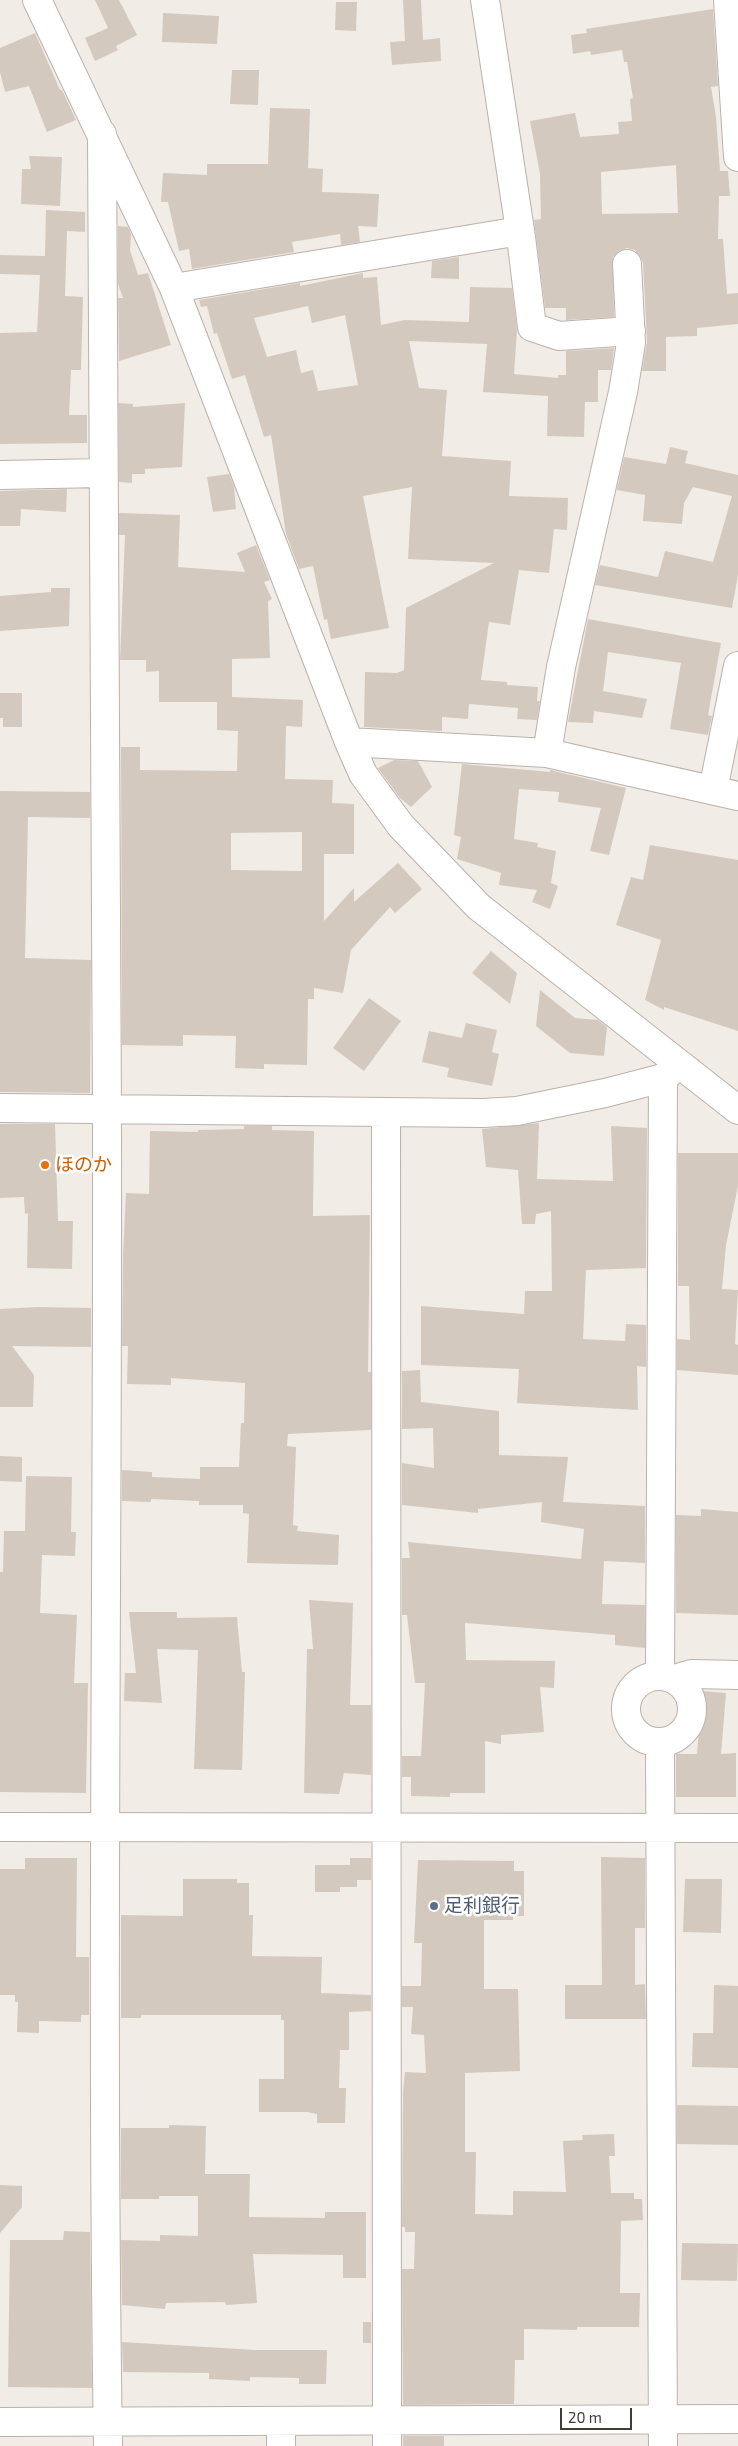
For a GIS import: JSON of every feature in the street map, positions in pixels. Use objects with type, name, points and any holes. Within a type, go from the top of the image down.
[{"type":"street","points":[[37,0],[174,288],[363,774],[401,826],[479,907],[671,1072],[738,1110]]},
{"type":"street","points":[[485,0],[520,230],[532,327],[559,336],[631,331]]},
{"type":"street","points":[[728,0],[738,156]]},
{"type":"street","points":[[102,134],[102,473],[107,1109],[105,1827],[108,2434]]},
{"type":"street","points":[[174,288],[520,230]]},
{"type":"street","points":[[547,753],[561,667],[623,392],[631,343],[627,264]]},
{"type":"street","points":[[0,474],[102,473]]},
{"type":"street","points":[[349,742],[547,753],[725,793],[738,666]]},
{"type":"street","points":[[0,1108],[483,1114],[517,1111],[671,1072]]},
{"type":"street","points":[[667,1678],[671,1072]]},
{"type":"street","points":[[386,1112],[385,1828],[387,2433]]},
{"type":"street","points":[[667,1678],[684,1687],[690,1697],[692,1708],[691,1720],[686,1730],[677,1738],[660,1742],[645,1740],[636,1733],[630,1724],[626,1712],[629,1697],[635,1687],[644,1680],[692,1674],[738,1675]]},
{"type":"street","points":[[660,1742],[663,2446]]},
{"type":"street","points":[[0,1827],[738,1828]]},
{"type":"street","points":[[0,2422],[108,2434],[281,2434],[387,2433],[663,2419],[738,2419]]},
{"type":"building","points":[[95,0],[119,0],[137,35],[116,46],[118,50],[95,61],[85,38],[108,28]]},
{"type":"building","points":[[403,0],[421,0],[423,40],[440,38],[441,61],[392,65],[390,42],[405,41]]},
{"type":"building","points":[[336,2],[357,2],[356,31],[335,30]]},
{"type":"building","points":[[713,9],[718,86],[711,87],[716,117],[720,171],[728,171],[730,196],[719,196],[718,239],[723,239],[727,294],[738,293],[738,324],[697,328],[697,336],[666,337],[666,371],[642,371],[647,342],[643,263],[635,250],[627,248],[619,251],[613,257],[614,317],[566,320],[566,308],[545,308],[534,220],[541,219],[540,174],[530,121],[575,113],[580,137],[619,134],[618,122],[632,121],[630,99],[633,98],[627,62],[624,62],[622,50],[591,55],[590,51],[573,54],[571,35],[587,33],[586,29]],"holes":[[[676,165],[678,213],[602,214],[601,172]]]},
{"type":"building","points":[[163,13],[219,16],[217,44],[162,42]]},
{"type":"building","points":[[35,33],[60,90],[62,90],[76,120],[47,132],[29,86],[5,92],[0,72],[0,48]]},
{"type":"building","points":[[232,70],[259,70],[258,105],[230,104]]},
{"type":"building","points":[[270,108],[310,109],[308,168],[323,169],[322,192],[379,194],[377,227],[358,226],[360,242],[341,245],[340,234],[292,242],[294,252],[192,269],[189,249],[179,251],[168,202],[161,202],[163,173],[207,175],[207,164],[268,164]]},
{"type":"building","points":[[29,156],[62,157],[60,206],[21,204],[22,169],[31,169]]},
{"type":"building","points":[[46,210],[85,212],[85,232],[67,231],[65,296],[83,297],[81,370],[71,370],[69,415],[87,415],[87,443],[0,444],[0,333],[37,332],[40,275],[0,274],[0,255],[45,256]]},
{"type":"building","points":[[118,226],[128,227],[131,234],[130,250],[138,275],[148,273],[171,345],[119,361],[118,298],[123,298],[118,284]]},
{"type":"building","points":[[459,257],[459,279],[431,278],[432,261]]},
{"type":"building","points":[[363,273],[363,278],[377,277],[381,325],[405,320],[469,322],[470,287],[512,288],[517,330],[514,374],[558,378],[558,375],[566,375],[566,351],[614,348],[611,370],[598,370],[598,402],[585,402],[584,437],[547,436],[548,396],[483,392],[487,344],[409,341],[419,388],[447,390],[442,456],[511,461],[509,496],[568,498],[567,530],[554,529],[549,573],[519,570],[510,625],[489,622],[481,680],[507,682],[507,685],[538,687],[537,701],[540,701],[537,720],[517,719],[518,708],[469,704],[468,719],[442,717],[442,731],[364,727],[365,672],[397,673],[404,670],[406,608],[494,563],[408,559],[412,487],[363,496],[389,628],[331,639],[327,619],[324,620],[313,566],[299,569],[286,534],[271,435],[264,437],[245,375],[232,379],[217,333],[214,334],[207,306],[201,307],[199,300],[300,283],[300,286]],"holes":[[[308,306],[312,323],[345,315],[358,385],[318,391],[313,370],[301,373],[296,350],[267,357],[254,318]]]},
{"type":"building","points":[[118,403],[133,404],[133,407],[185,403],[182,467],[145,469],[145,474],[132,474],[132,483],[119,482]]},
{"type":"building","points":[[670,447],[688,451],[685,463],[738,475],[738,575],[732,608],[595,585],[600,565],[658,577],[665,551],[713,562],[732,496],[693,487],[684,503],[682,524],[643,521],[645,495],[617,490],[624,457],[666,464]]},
{"type":"building","points":[[229,474],[234,486],[236,509],[213,512],[207,477]]},
{"type":"building","points":[[67,489],[66,512],[21,509],[20,526],[0,526],[0,491]]},
{"type":"building","points":[[119,513],[180,515],[178,567],[245,572],[237,553],[256,545],[270,580],[264,582],[272,599],[268,601],[270,658],[232,659],[232,697],[303,700],[302,727],[286,726],[285,779],[333,780],[332,803],[354,804],[354,854],[324,854],[324,921],[354,888],[354,902],[398,863],[422,889],[395,913],[390,907],[351,950],[343,993],[314,988],[314,999],[308,999],[307,1065],[264,1064],[264,1069],[235,1068],[236,1036],[183,1035],[183,1046],[122,1045],[121,747],[140,747],[140,770],[237,771],[238,731],[217,730],[217,702],[159,702],[159,671],[146,672],[146,660],[120,660],[125,535],[119,535]],"holes":[[[302,832],[302,871],[231,870],[231,833]]]},
{"type":"building","points":[[51,588],[70,588],[69,626],[0,631],[0,596],[51,592]]},
{"type":"building","points":[[588,619],[721,643],[708,715],[712,716],[708,735],[670,729],[681,663],[608,652],[603,691],[647,699],[642,718],[594,711],[593,723],[568,722]]},
{"type":"building","points":[[0,693],[22,693],[22,727],[3,727],[3,718],[0,718]]},
{"type":"building","points":[[394,760],[418,761],[432,787],[411,807],[400,798],[378,768]]},
{"type":"building","points":[[462,764],[550,772],[550,770],[626,788],[609,855],[590,851],[601,808],[558,802],[559,792],[519,789],[514,839],[538,843],[537,847],[556,851],[551,883],[558,886],[550,909],[532,902],[537,890],[499,885],[501,873],[457,859],[461,837],[454,835]]},
{"type":"building","points":[[0,791],[90,792],[90,818],[28,817],[25,958],[91,960],[90,1093],[0,1092]]},
{"type":"building","points":[[650,845],[738,860],[738,1031],[664,1007],[664,1010],[645,1000],[661,940],[616,925],[631,877],[643,880]]},
{"type":"building","points":[[491,951],[517,973],[510,1004],[472,973]]},
{"type":"building","points":[[540,990],[575,1018],[598,1020],[607,1027],[604,1056],[570,1053],[536,1026]]},
{"type":"building","points":[[369,998],[401,1021],[364,1071],[333,1048]]},
{"type":"building","points":[[466,1023],[497,1030],[492,1052],[499,1054],[492,1086],[447,1077],[449,1068],[422,1062],[429,1031],[462,1038]]},
{"type":"building","points":[[539,1123],[537,1179],[613,1181],[611,1126],[647,1128],[646,1268],[586,1270],[583,1339],[625,1341],[626,1324],[646,1325],[646,1367],[637,1366],[638,1410],[517,1403],[519,1369],[421,1365],[421,1306],[524,1314],[525,1291],[552,1291],[551,1211],[536,1214],[535,1224],[522,1224],[518,1170],[486,1167],[482,1129]]},
{"type":"building","points":[[0,1124],[55,1124],[58,1221],[73,1221],[72,1269],[27,1268],[28,1213],[25,1214],[24,1197],[0,1198]]},
{"type":"building","points":[[244,1126],[272,1126],[272,1130],[314,1131],[313,1216],[370,1215],[368,1372],[371,1372],[371,1430],[288,1434],[287,1446],[296,1447],[293,1525],[298,1526],[297,1531],[339,1535],[338,1565],[247,1563],[249,1514],[243,1513],[243,1505],[199,1505],[199,1501],[151,1499],[151,1502],[122,1501],[122,1470],[152,1472],[152,1477],[200,1479],[200,1467],[239,1467],[241,1423],[244,1423],[245,1383],[171,1378],[171,1385],[127,1384],[128,1346],[122,1346],[123,1255],[126,1193],[149,1194],[150,1131],[198,1132],[198,1130],[244,1129]]},
{"type":"building","points":[[678,1153],[738,1153],[738,1186],[726,1245],[722,1289],[738,1290],[735,1344],[738,1345],[738,1375],[677,1370],[677,1339],[690,1340],[689,1286],[678,1286]]},
{"type":"building","points":[[38,1307],[91,1308],[91,1347],[12,1346],[34,1375],[33,1407],[0,1407],[0,1309]]},
{"type":"building","points":[[420,1370],[421,1402],[499,1411],[499,1455],[568,1457],[563,1502],[645,1506],[645,1563],[604,1561],[602,1604],[645,1605],[645,1648],[615,1645],[615,1635],[465,1623],[466,1660],[555,1661],[554,1688],[540,1687],[544,1732],[501,1735],[501,1744],[485,1741],[485,1793],[450,1793],[450,1797],[411,1796],[411,1777],[402,1777],[402,1756],[421,1756],[425,1683],[415,1683],[407,1615],[402,1615],[402,1558],[410,1558],[408,1542],[581,1559],[584,1529],[541,1522],[542,1502],[478,1509],[478,1513],[402,1505],[402,1463],[434,1468],[433,1428],[402,1429],[402,1371]]},
{"type":"building","points":[[0,1456],[22,1457],[22,1482],[0,1481]]},
{"type":"building","points":[[26,1476],[72,1477],[71,1532],[76,1532],[75,1556],[42,1555],[40,1613],[77,1615],[74,1683],[88,1683],[86,1793],[0,1792],[0,1572],[3,1572],[4,1531],[25,1531]]},
{"type":"building","points":[[701,1509],[738,1512],[738,1615],[676,1613],[676,1515],[701,1516]]},
{"type":"building","points":[[309,1600],[353,1603],[350,1705],[371,1705],[371,1775],[344,1773],[339,1794],[304,1793],[307,1649],[313,1649]]},
{"type":"building","points":[[129,1612],[177,1612],[177,1618],[237,1617],[242,1672],[245,1672],[242,1770],[194,1769],[198,1650],[157,1649],[162,1703],[124,1701],[125,1673],[136,1673]]},
{"type":"building","points":[[702,1691],[726,1693],[721,1754],[736,1753],[736,1797],[676,1797],[676,1754],[697,1754]]},
{"type":"building","points":[[601,1857],[645,1858],[645,1928],[635,1928],[635,1985],[645,1984],[646,2019],[565,2019],[565,1985],[602,1985]]},
{"type":"building","points":[[25,1858],[77,1858],[76,1957],[89,1957],[89,2015],[81,2015],[81,2022],[39,2021],[39,2033],[17,2032],[18,2002],[15,2002],[15,1995],[0,1995],[0,1869],[25,1869]]},
{"type":"building","points":[[350,1858],[371,1858],[371,1880],[357,1880],[357,1887],[340,1887],[340,1892],[315,1892],[315,1865],[350,1865]]},
{"type":"building","points":[[418,1860],[514,1861],[514,1871],[524,1871],[524,1916],[513,1916],[513,1920],[484,1920],[484,1989],[518,1989],[520,2071],[465,2073],[465,2152],[476,2152],[475,2214],[513,2215],[513,2191],[566,2192],[563,2141],[583,2140],[582,2135],[614,2134],[615,2156],[609,2156],[611,2193],[634,2193],[634,2199],[642,2199],[643,2220],[621,2221],[620,2293],[640,2293],[639,2327],[577,2327],[577,2330],[524,2329],[524,2360],[515,2360],[514,2404],[403,2405],[402,2269],[414,2269],[415,2232],[405,2232],[405,2227],[402,2227],[403,2092],[405,2072],[426,2073],[424,2035],[411,2034],[413,2007],[402,2007],[402,1986],[421,1986],[422,1943],[414,1943]]},
{"type":"building","points":[[183,1879],[237,1879],[237,1883],[249,1883],[249,1915],[253,1915],[252,1956],[322,1957],[321,1993],[371,1995],[371,2011],[349,2012],[349,2050],[340,2050],[339,2088],[346,2088],[345,2123],[317,2123],[317,2114],[307,2112],[259,2112],[259,2079],[284,2079],[284,2020],[281,2020],[281,2015],[141,2015],[141,2018],[121,2018],[121,1915],[183,1916]]},
{"type":"building","points":[[685,1879],[722,1879],[721,1933],[683,1932]]},
{"type":"building","points":[[714,1985],[738,1986],[738,2068],[692,2067],[693,2033],[713,2033]]},
{"type":"building","points":[[677,2105],[738,2106],[738,2145],[677,2144]]},
{"type":"building","points":[[169,2125],[206,2126],[205,2174],[250,2174],[249,2217],[325,2218],[325,2212],[366,2212],[366,2278],[343,2278],[343,2255],[253,2254],[257,2303],[226,2305],[225,2302],[166,2303],[165,2309],[122,2305],[121,2240],[160,2241],[160,2235],[198,2236],[198,2196],[159,2196],[159,2199],[121,2199],[121,2128],[169,2128]]},
{"type":"building","points":[[0,2185],[22,2186],[22,2207],[0,2233]]},
{"type":"building","points":[[64,2231],[90,2232],[92,2388],[8,2387],[10,2240],[63,2240]]},
{"type":"building","points":[[682,2243],[738,2244],[737,2281],[681,2280]]},
{"type":"building","points":[[363,2322],[371,2322],[371,2343],[363,2343]]},
{"type":"building","points":[[122,2342],[256,2350],[327,2350],[326,2384],[299,2384],[299,2378],[250,2377],[250,2381],[209,2379],[209,2373],[123,2372]]},
{"type":"building","points":[[403,2436],[444,2436],[444,2446],[403,2446]]},
{"type":"place","name":"ほのか","points":[[45,1165]]},
{"type":"place","name":"足利銀行","points":[[434,1906]]}]
